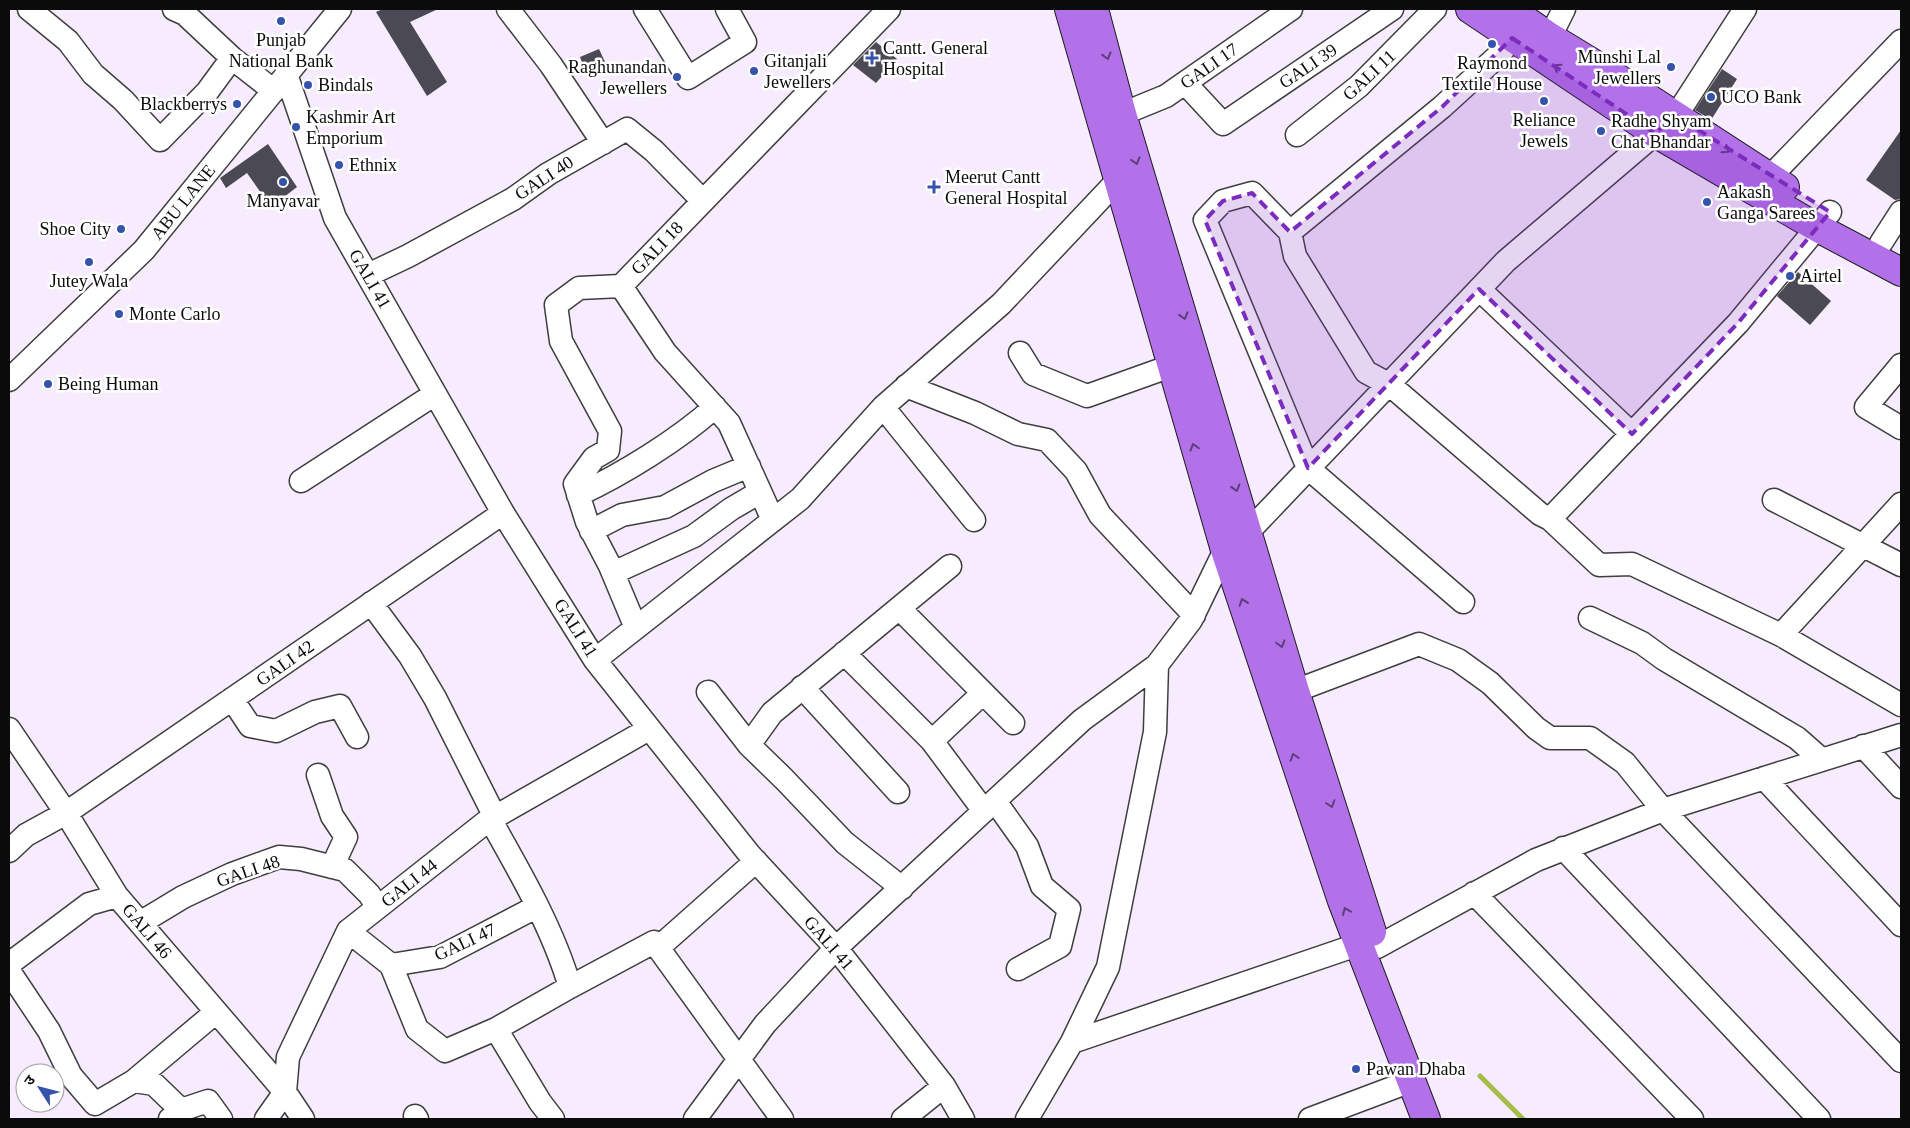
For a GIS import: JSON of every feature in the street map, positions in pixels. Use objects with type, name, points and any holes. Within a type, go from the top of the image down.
[{"type":"main road","points":[[1069,9],[1225,550],[1342,901],[1369,946],[1446,1119]]},
{"type":"main road","points":[[1094,9],[1122,114],[1249,531],[1369,946],[1411,1081],[1426,1119]]},
{"type":"main road","points":[[1470,9],[1655,133],[1824,220],[1891,249]]},
{"type":"main road","points":[[1509,9],[1769,178],[1824,220],[1901,272]]},
{"type":"street","points":[[29,9],[68,41],[93,74],[123,100],[160,140],[207,92],[232,58]]},
{"type":"street","points":[[174,9],[185,14],[232,58],[280,83]]},
{"type":"street","name":"ABU LANE","points":[[9,380],[144,250],[340,9]]},
{"type":"street","points":[[508,9],[550,65],[603,143]]},
{"type":"street","points":[[645,9],[688,78],[745,42],[727,9]]},
{"type":"street","name":"GALI 18","points":[[773,520],[729,423],[665,352],[621,286],[889,9]]},
{"type":"street","name":"GALI 17","points":[[1122,114],[1166,96],[1291,9]]},
{"type":"street","name":"GALI 39","points":[[1184,83],[1223,124],[1392,9]]},
{"type":"street","name":"GALI 11","points":[[1297,135],[1359,86],[1435,9]]},
{"type":"street","points":[[1550,37],[1564,9]]},
{"type":"street","points":[[695,1119],[765,1024],[836,948],[1082,720],[1158,665],[1194,615],[1225,550],[1249,531],[1506,261],[1676,116],[1746,9]]},
{"type":"street","points":[[1290,232],[1442,106],[1499,55],[1512,38]]},
{"type":"street","points":[[1769,178],[1901,41]]},
{"type":"street","name":"GALI 41","points":[[280,83],[335,218],[503,513],[596,660],[649,730],[756,861],[836,948],[944,1086],[963,1119]]},
{"type":"street","name":"GALI 40","points":[[368,275],[408,256],[513,199],[548,174],[600,142],[603,143],[627,129],[654,151],[703,201]]},
{"type":"street","points":[[596,660],[800,499],[883,407],[1001,304],[1118,180]]},
{"type":"street","points":[[1463,602],[1308,468],[1205,220],[1223,201],[1252,193],[1290,232],[1296,256],[1366,372],[1390,384],[1540,514],[1550,519],[1599,566],[1632,564],[1781,635],[1901,705]]},
{"type":"street","points":[[1891,249],[1901,212]]},
{"type":"street","points":[[1550,519],[1738,323],[1824,220]]},
{"type":"street","points":[[621,286],[579,288],[556,305],[561,341],[610,431],[608,450],[594,458],[575,484],[592,531],[636,628]]},
{"type":"street","points":[[1480,289],[1632,434]]},
{"type":"street","points":[[1020,353],[1033,374],[1086,396],[1171,366]]},
{"type":"street","points":[[1901,365],[1866,407],[1901,428]]},
{"type":"street","points":[[906,386],[1018,434],[1047,440],[1076,471],[1100,515],[1194,615]]},
{"type":"street","points":[[301,481],[436,394]]},
{"type":"street","points":[[578,495],[610,480],[670,441],[715,407]]},
{"type":"street","points":[[883,407],[974,520]]},
{"type":"street","points":[[592,531],[622,516],[665,508],[712,481],[749,466]]},
{"type":"street","points":[[612,573],[694,536],[731,509],[760,492]]},
{"type":"street","points":[[1774,500],[1901,565]]},
{"type":"street","points":[[1781,635],[1901,504]]},
{"type":"street","name":"GALI 42","points":[[9,851],[26,836],[66,813],[503,513]]},
{"type":"street","points":[[749,745],[772,713],[950,566]]},
{"type":"street","points":[[372,603],[410,656],[435,698],[561,957],[570,987]]},
{"type":"street","points":[[899,608],[1012,723]]},
{"type":"street","points":[[1590,618],[1642,643],[1664,659],[1797,738],[1822,760]]},
{"type":"street","points":[[1295,691],[1419,644],[1458,660],[1490,683],[1536,728],[1550,738],[1590,738],[1625,763],[1663,810],[1897,1048]]},
{"type":"street","points":[[844,653],[932,741],[1026,846],[1042,886],[1068,909],[1060,946],[1018,969]]},
{"type":"street","points":[[1027,1119],[1072,1042],[1108,966],[1155,732],[1158,665]]},
{"type":"street","points":[[802,687],[898,792]]},
{"type":"street","points":[[708,692],[749,745],[845,843],[902,888]]},
{"type":"street","points":[[932,741],[982,693]]},
{"type":"street","points":[[232,699],[250,726],[276,730],[315,712],[340,706],[357,737]]},
{"type":"street","name":"GALI 46","points":[[9,729],[66,813],[117,896],[285,1092],[303,1119]]},
{"type":"street","name":"GALI 44","points":[[285,1092],[288,1057],[348,931],[492,818],[649,730]]},
{"type":"street","points":[[1072,1042],[1369,946],[1563,848],[1663,810],[1901,735]]},
{"type":"street","points":[[1863,746],[1901,787]]},
{"type":"street","points":[[318,775],[332,816],[346,837],[332,867]]},
{"type":"street","points":[[1764,778],[1901,925]]},
{"type":"street","points":[[1563,848],[1819,1119]]},
{"type":"street","name":"GALI 48","points":[[140,923],[183,897],[216,881],[279,857],[300,859],[345,870],[369,894],[378,907]]},
{"type":"street","points":[[658,948],[756,861]]},
{"type":"street","points":[[1474,893],[1692,1119]]},
{"type":"street","points":[[9,964],[89,904],[117,896]]},
{"type":"street","name":"GALI 47","points":[[391,965],[440,957],[536,907]]},
{"type":"street","points":[[348,931],[391,965],[417,1029],[445,1051],[496,1029],[654,942],[740,1058],[782,1119]]},
{"type":"street","points":[[9,971],[48,1031],[71,1076],[95,1104],[134,1081],[216,1012]]},
{"type":"street","points":[[496,1029],[540,1102],[553,1119]]},
{"type":"street","points":[[134,1081],[154,1084],[175,1115],[208,1101],[221,1119]]},
{"type":"street","points":[[1310,1119],[1411,1081]]},
{"type":"street","points":[[903,1119],[944,1086]]},
{"type":"street","points":[[266,1119],[285,1092]]},
{"type":"highlighted area","points":[[1512,38],[1655,133],[1676,116],[1830,212],[1738,323],[1632,434],[1479,289],[1308,468],[1205,220],[1223,201],[1252,193],[1290,232],[1442,107]]},
{"type":"building","points":[[383,9],[438,9],[410,22],[447,82],[427,96],[376,12]]},
{"type":"building","points":[[876,42],[897,59],[876,83],[853,65]]},
{"type":"building","points":[[599,49],[605,62],[585,70],[580,57]]},
{"type":"building","name":"UCO Bank","points":[[1722,69],[1737,79],[1711,120],[1695,110]]},
{"type":"building","points":[[1901,130],[1901,199],[1895,200],[1866,180]]},
{"type":"building","points":[[268,144],[297,187],[271,207],[247,173],[226,188],[220,178]]},
{"type":"building","points":[[1798,272],[1831,301],[1810,325],[1777,296]]},
{"type":"waterway","points":[[1480,1076],[1523,1119]]},
{"type":"place","name":"Punjab National Bank","points":[[281,21]]},
{"type":"place","name":"Raymond Textile House","points":[[1492,44]]},
{"type":"place","name":"Cantt. General Hospital","points":[[872,58]]},
{"type":"place","name":"Munshi Lal Jewellers","points":[[1671,67]]},
{"type":"place","name":"Gitanjali Jewellers","points":[[754,71]]},
{"type":"place","name":"Raghunandan Jewellers","points":[[677,77]]},
{"type":"place","name":"Bindals","points":[[308,85]]},
{"type":"place","name":"UCO Bank","points":[[1711,97]]},
{"type":"place","name":"Reliance Jewels","points":[[1544,101]]},
{"type":"place","name":"Blackberrys","points":[[237,104]]},
{"type":"place","name":"Kashmir Art Emporium","points":[[296,127]]},
{"type":"place","name":"Radhe Shyam Chat Bhandar","points":[[1601,131]]},
{"type":"place","name":"Ethnix","points":[[339,165]]},
{"type":"place","name":"Manyavar","points":[[283,182]]},
{"type":"place","name":"Meerut Cantt General Hospital","points":[[934,187]]},
{"type":"place","name":"Aakash Ganga Sarees","points":[[1707,202]]},
{"type":"place","name":"Shoe City","points":[[121,229]]},
{"type":"place","name":"Jutey Wala","points":[[89,262]]},
{"type":"place","name":"Airtel","points":[[1790,276]]},
{"type":"place","name":"Monte Carlo","points":[[119,314]]},
{"type":"place","name":"Being Human","points":[[48,384]]},
{"type":"place","name":"Pawan Dhaba","points":[[1356,1069]]}]
